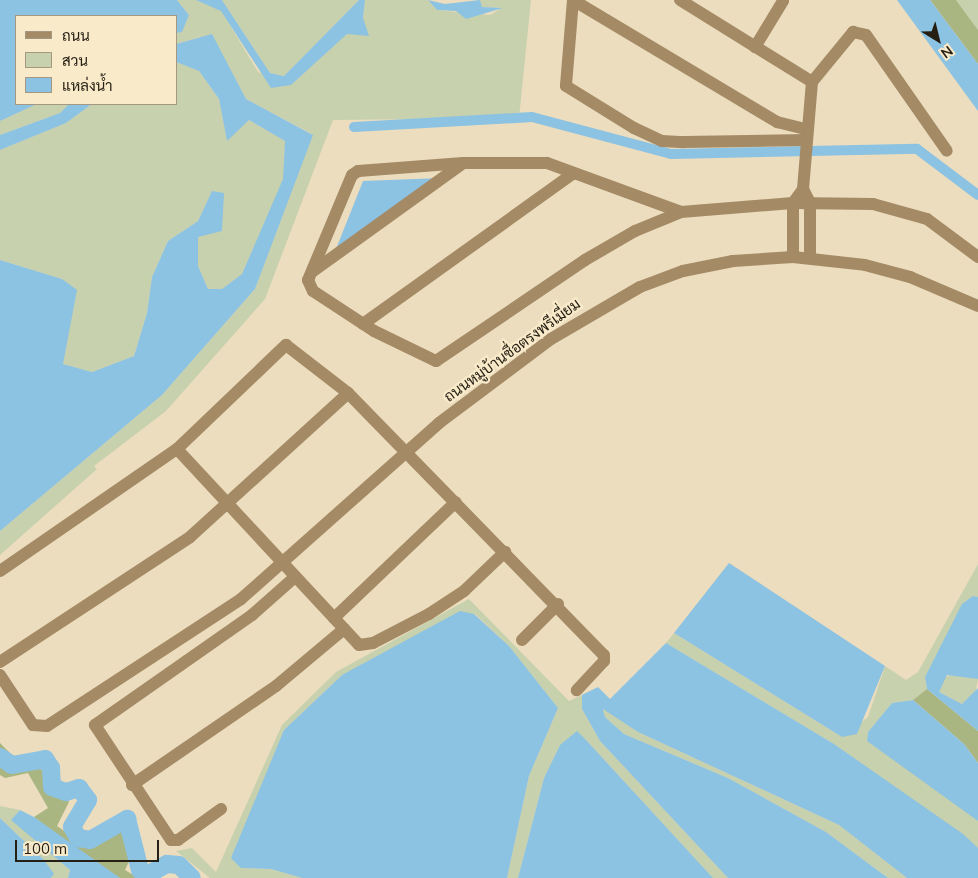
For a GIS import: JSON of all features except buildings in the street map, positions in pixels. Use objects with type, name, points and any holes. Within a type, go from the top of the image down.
[{"type":"street","points":[[573,0],[784,125],[806,137],[782,142],[662,141],[569,90],[565,82],[573,0]]},
{"type":"street","points":[[680,0],[701,5],[755,47],[812,82]]},
{"type":"street","points":[[755,47],[783,1]]},
{"type":"street","points":[[810,258],[810,203],[803,189],[812,82],[839,44],[853,32],[862,32],[948,151]]},
{"type":"street","points":[[782,142],[784,125]]},
{"type":"street","points":[[681,212],[659,206],[574,173],[529,161],[463,163],[355,172],[308,280],[313,291],[363,324],[424,358],[443,359],[635,231],[681,212],[793,203],[872,204],[908,211],[978,257]]},
{"type":"street","points":[[312,272],[463,163]]},
{"type":"street","points":[[363,324],[574,173]]},
{"type":"street","points":[[793,257],[793,203],[803,189]]},
{"type":"street","points":[[635,231],[659,206]]},
{"type":"street","name":"ถนนหมู่บ้านซื่อตรงพรีเมี่ยม","points":[[0,675],[33,726],[42,728],[241,599],[283,564],[405,450],[551,339],[640,287],[682,271],[733,261],[793,257],[810,258],[910,276],[978,306]]},
{"type":"street","points":[[0,571],[177,449],[286,346],[348,393],[558,604],[606,659],[577,690]]},
{"type":"street","points":[[0,662],[172,550],[228,505],[348,393]]},
{"type":"street","points":[[177,449],[359,645],[373,643],[464,591],[505,552]]},
{"type":"street","points":[[334,618],[456,502]]},
{"type":"street","points":[[221,809],[178,840],[171,840],[132,785],[95,727],[96,722],[222,637],[296,578]]},
{"type":"street","points":[[522,640],[558,604]]},
{"type":"street","points":[[132,785],[276,686],[344,629]]},
{"type":"green space","points":[[177,0],[196,0],[221,10],[258,72],[291,85],[363,18],[365,0],[428,0],[437,10],[490,15],[502,8],[481,7],[480,0],[531,0],[519,118],[333,120],[265,299],[166,411],[94,466],[97,469],[0,555],[0,531],[162,395],[255,289],[312,134],[246,99],[234,77],[200,37],[178,43],[178,32],[182,31],[189,15]]},
{"type":"green space","points":[[222,0],[359,0],[284,76],[270,73]]},
{"type":"green space","points":[[930,0],[956,0],[978,30],[978,64]]},
{"type":"green space","points":[[956,0],[978,0],[978,30]]},
{"type":"green space","points":[[178,63],[199,71],[219,99],[227,140],[249,120],[285,141],[284,179],[242,274],[222,289],[208,289],[198,266],[198,237],[212,191],[198,221],[168,241],[152,277],[147,313],[134,356],[92,372],[63,364],[62,279],[0,260],[0,150],[66,123],[91,105],[178,105]]},
{"type":"green space","points":[[35,105],[68,105],[60,113],[0,135],[0,121]]},
{"type":"green space","points":[[978,564],[978,597],[973,596],[925,677],[927,689],[913,700],[892,703],[868,732],[867,741],[965,808],[978,821],[978,848],[834,744],[666,643],[674,633],[842,737],[868,717],[885,666],[906,680],[918,672]]},
{"type":"green space","points":[[469,599],[569,701],[582,695],[582,709],[600,741],[728,878],[713,878],[587,741],[560,745],[544,778],[518,878],[507,878],[529,776],[558,708],[509,646],[475,614],[342,675],[284,730],[241,868],[271,869],[302,878],[210,878],[176,851],[192,848],[216,872],[282,725],[336,672]]},
{"type":"green space","points":[[954,673],[978,679],[975,695],[962,704],[939,692],[942,679]]},
{"type":"green space","points":[[927,689],[978,731],[978,763],[964,744],[913,700]]},
{"type":"green space","points":[[603,708],[638,732],[839,825],[907,878],[888,878],[826,832],[728,778],[624,734],[605,717]]},
{"type":"green space","points":[[0,743],[15,758],[30,757],[69,802],[57,826],[86,846],[111,821],[139,840],[125,870],[138,878],[120,878],[106,871],[34,817],[48,808],[28,773],[5,778],[0,775]]},
{"type":"green space","points":[[0,806],[20,810],[12,820],[70,870],[68,878],[51,878],[53,874],[44,860],[0,818]]},
{"type":"water","points":[[0,0],[177,0],[189,15],[182,32],[178,33],[178,15],[15,15],[15,105],[35,105],[0,121]]},
{"type":"water","points":[[196,0],[222,0],[270,73],[284,76],[359,0],[365,0],[363,18],[369,36],[347,34],[291,85],[271,88],[221,11]]},
{"type":"water","points":[[428,0],[445,4],[480,0],[482,7],[503,8],[466,19],[456,11],[437,10]]},
{"type":"water","points":[[897,0],[930,0],[978,64],[978,111]]},
{"type":"water","points":[[212,34],[246,99],[313,135],[255,289],[162,395],[0,531],[0,260],[62,279],[77,290],[63,364],[92,372],[134,356],[147,313],[152,277],[168,241],[198,221],[212,191],[224,193],[222,231],[198,237],[198,266],[208,289],[222,289],[242,274],[283,179],[285,141],[249,120],[227,141],[219,99],[199,71],[178,63],[178,43]]},
{"type":"water","points":[[68,105],[91,105],[66,123],[0,150],[0,135],[60,113]]},
{"type":"water","points":[[441,178],[336,249],[363,181]]},
{"type":"water","points":[[729,563],[885,666],[857,734],[842,737],[674,633]]},
{"type":"water","points":[[973,596],[978,597],[978,679],[947,675],[939,692],[962,704],[978,688],[978,731],[927,689],[925,677],[962,604]]},
{"type":"water","points":[[460,611],[474,614],[509,646],[558,708],[529,776],[507,878],[302,878],[271,869],[241,868],[231,858],[284,730],[342,675]]},
{"type":"water","points":[[666,643],[834,744],[963,834],[978,848],[978,878],[907,878],[839,825],[638,732],[603,709],[605,717],[624,734],[728,778],[826,832],[888,878],[728,878],[600,741],[582,709],[582,695],[598,687],[610,699]]},
{"type":"water","points":[[913,700],[964,744],[978,763],[978,821],[867,741],[868,732],[892,703]]},
{"type":"water","points":[[577,731],[713,878],[518,878],[544,778],[560,745]]},
{"type":"water","points":[[20,810],[34,817],[120,878],[68,878],[70,870],[11,820]]},
{"type":"water","points":[[0,818],[44,860],[54,874],[51,878],[0,878]]},
{"type":"waterway","points":[[354,127],[532,117],[671,154],[917,149],[978,195]]},
{"type":"waterway","points":[[0,757],[12,765],[45,759],[51,768],[52,787],[66,792],[79,788],[88,800],[72,827],[78,838],[90,840],[127,819],[140,870],[147,875],[167,864],[179,865],[192,878]]}]
